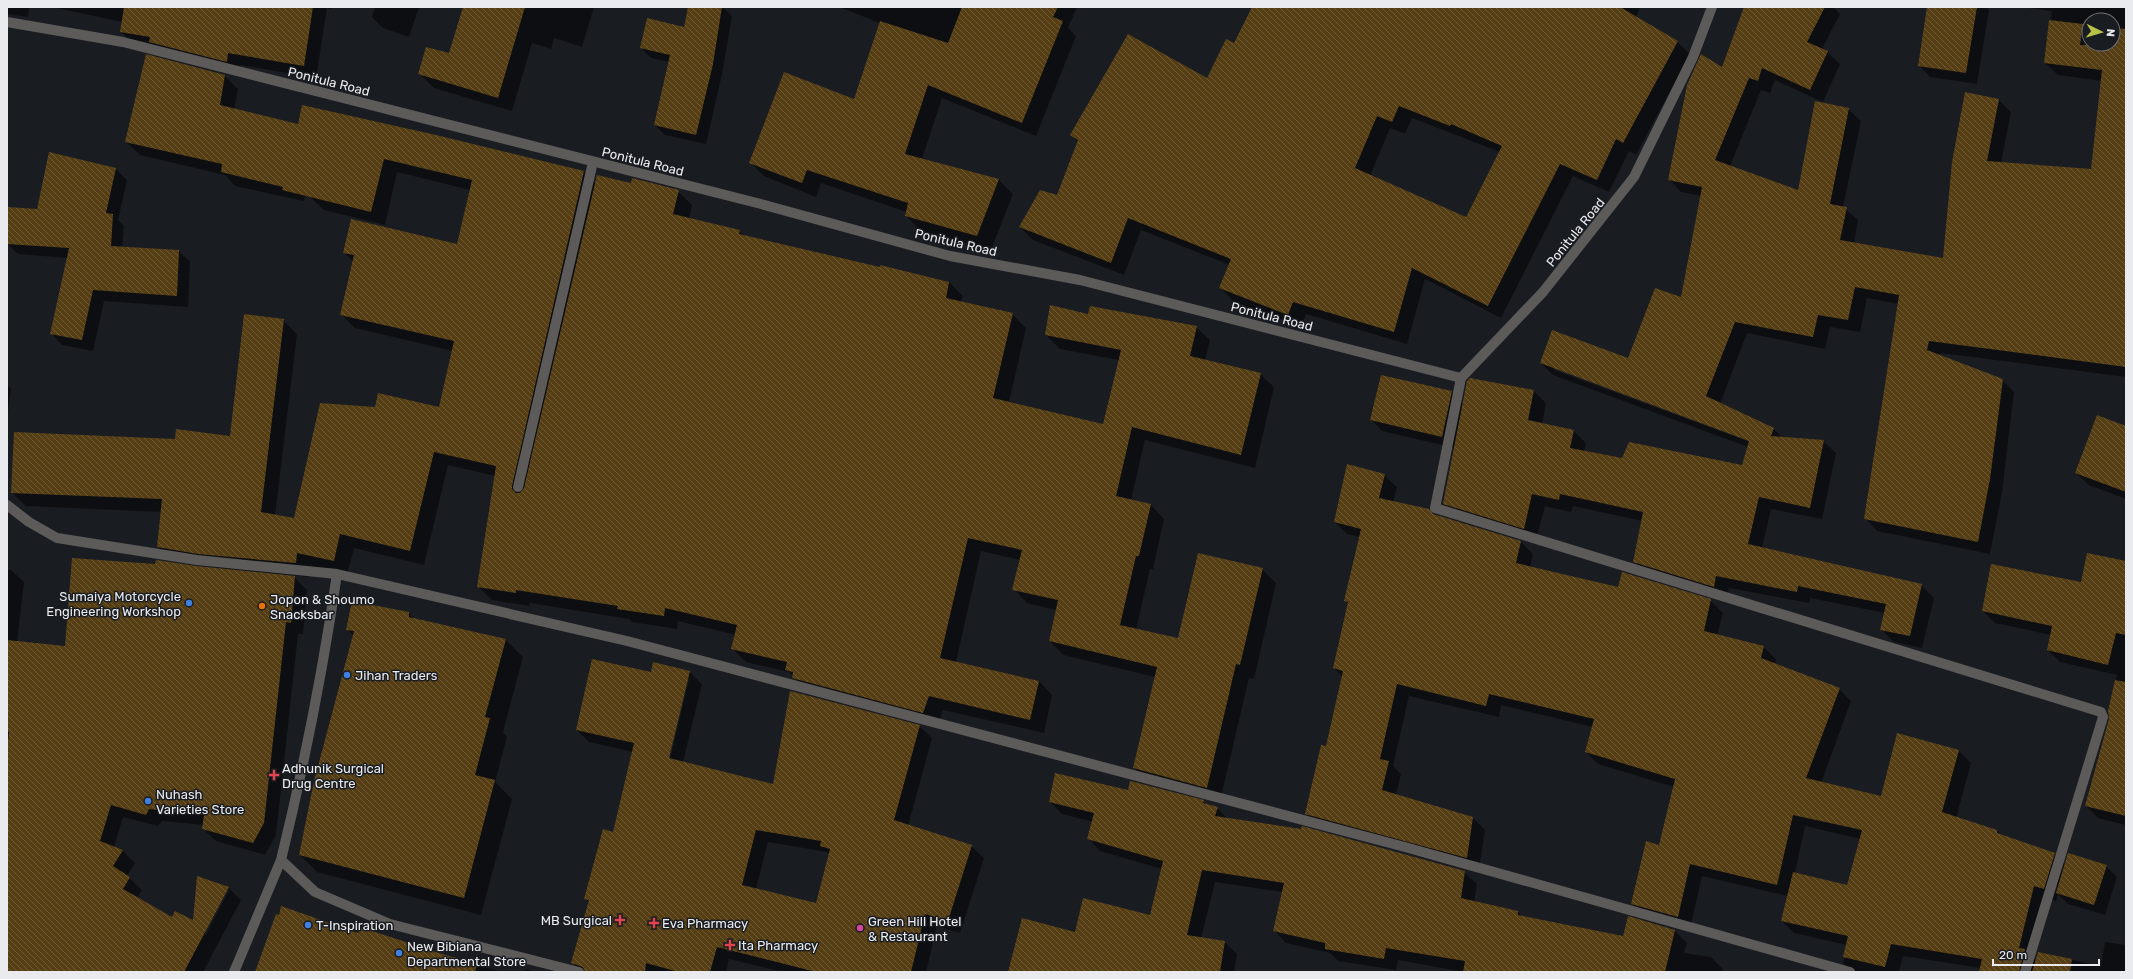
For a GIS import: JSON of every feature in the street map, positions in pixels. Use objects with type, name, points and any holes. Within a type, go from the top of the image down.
[{"type":"street","name":"Ponitula Road","points":[[7,22],[123,42],[761,204],[950,256],[1080,280],[1461,378],[1543,292],[1634,177],[1693,57],[1712,7]]},
{"type":"street","points":[[518,487],[593,162]]},
{"type":"street","points":[[1461,378],[1436,508],[2101,712],[2103,717],[2025,972]]},
{"type":"street","points":[[7,505],[29,522],[57,538],[197,560],[337,574],[643,645],[1405,847],[1850,972]]},
{"type":"street","points":[[234,972],[281,860],[298,785],[330,622],[337,574]]},
{"type":"street","points":[[281,860],[315,892],[390,924],[579,972]]},
{"type":"building","points":[[124,7],[313,7],[304,66],[228,53],[227,62],[149,42],[150,37],[120,32]]},
{"type":"building","points":[[463,7],[525,7],[498,98],[418,74],[426,47],[449,53]]},
{"type":"building","points":[[688,7],[722,7],[713,64],[696,135],[654,125],[670,55],[640,48],[647,18],[684,27]]},
{"type":"building","points":[[962,7],[1058,7],[1053,17],[1063,21],[1022,123],[928,85],[905,154],[999,179],[977,236],[905,216],[908,203],[807,170],[802,183],[749,163],[784,72],[854,99],[880,21],[948,43]]},
{"type":"building","points":[[1252,7],[1620,7],[1678,41],[1623,143],[1616,139],[1597,180],[1560,164],[1488,306],[1412,268],[1394,332],[1293,302],[1288,315],[1219,288],[1231,259],[1128,218],[1111,263],[1019,227],[1040,190],[1057,195],[1078,140],[1070,135],[1128,34],[1207,78],[1226,39],[1234,43]],"holes":[[[1399,106],[1450,126],[1451,124],[1502,146],[1466,217],[1355,168],[1377,116],[1392,122]]]},
{"type":"building","points":[[1744,7],[1825,7],[1807,42],[1828,51],[1810,90],[1762,68],[1758,81],[1749,78],[1715,160],[1798,190],[1815,101],[1849,108],[1830,204],[1847,207],[1840,240],[1943,258],[1952,162],[1965,92],[1999,99],[1987,161],[2091,169],[2102,70],[2044,63],[2049,20],[2081,24],[2081,52],[2121,52],[2121,29],[2126,29],[2126,367],[1929,341],[1927,350],[2003,379],[1990,479],[1978,542],[1864,519],[1899,295],[1855,287],[1848,320],[1818,315],[1813,337],[1735,322],[1706,396],[1774,428],[1771,436],[1824,440],[1810,508],[1759,497],[1748,544],[1922,584],[1910,636],[1880,630],[1886,604],[1798,586],[1797,592],[1716,576],[1714,587],[1633,562],[1643,512],[1560,494],[1559,500],[1532,494],[1524,529],[1443,504],[1467,381],[1470,378],[1534,390],[1528,420],[1574,430],[1570,448],[1622,458],[1629,442],[1742,465],[1749,441],[1540,363],[1552,330],[1628,358],[1655,288],[1681,297],[1702,187],[1668,180],[1687,85],[1701,54],[1722,67]]},
{"type":"building","points":[[1927,7],[1977,7],[1966,73],[1918,66]]},
{"type":"building","points":[[146,54],[225,75],[220,105],[298,124],[302,105],[436,135],[584,171],[512,486],[512,489],[516,493],[520,493],[524,488],[597,175],[631,183],[632,178],[679,190],[673,214],[740,230],[739,234],[949,282],[946,298],[1013,313],[993,398],[1103,424],[1121,350],[1045,335],[1050,305],[1088,314],[1090,306],[1197,326],[1190,356],[1261,373],[1241,455],[1132,427],[1116,496],[1151,504],[1139,556],[1136,556],[1120,625],[1178,638],[1198,553],[1263,568],[1240,665],[1236,664],[1207,788],[1133,768],[1157,667],[1049,641],[1058,600],[1012,590],[1022,550],[968,538],[940,658],[1039,681],[1030,720],[929,696],[923,713],[792,678],[793,672],[785,670],[787,662],[731,649],[737,625],[665,608],[664,616],[617,609],[618,606],[516,590],[516,593],[477,587],[496,466],[434,452],[410,551],[340,534],[334,561],[297,553],[296,563],[198,554],[157,547],[162,499],[11,493],[14,432],[175,439],[176,429],[230,436],[244,314],[284,319],[261,512],[294,518],[320,403],[375,407],[378,393],[439,407],[454,341],[340,315],[354,255],[343,253],[351,219],[457,244],[472,180],[384,159],[371,212],[282,190],[283,187],[221,172],[222,164],[125,142]]},
{"type":"building","points":[[49,152],[116,168],[106,213],[113,214],[111,246],[179,250],[177,296],[93,290],[82,340],[50,334],[69,248],[7,244],[8,207],[37,209]]},
{"type":"building","points":[[1381,375],[1452,391],[1442,437],[1370,420]]},
{"type":"building","points":[[2097,415],[2126,426],[2126,492],[2075,473]]},
{"type":"building","points":[[1347,464],[1385,474],[1379,498],[1429,509],[1433,514],[1521,541],[1516,563],[1618,587],[1622,572],[1711,599],[1704,631],[1764,646],[1761,658],[1840,688],[1806,778],[1881,796],[1897,733],[1959,750],[1942,812],[1997,830],[1997,833],[2055,853],[2044,889],[2034,886],[2019,948],[2025,949],[2019,972],[1979,972],[1982,959],[1891,944],[1885,967],[1843,957],[1848,936],[1781,921],[1793,872],[1847,885],[1862,830],[1793,815],[1777,885],[1690,864],[1678,917],[1631,904],[1646,841],[1659,845],[1675,779],[1585,752],[1594,719],[1489,694],[1486,706],[1397,684],[1380,759],[1389,761],[1382,790],[1473,817],[1467,858],[1305,814],[1321,745],[1326,746],[1343,671],[1333,668],[1348,602],[1344,601],[1361,529],[1334,522]]},
{"type":"building","points":[[2087,553],[2126,561],[2126,635],[2116,633],[2108,665],[2047,650],[2052,626],[1982,611],[1991,564],[2081,582]]},
{"type":"building","points":[[72,558],[155,564],[156,560],[196,566],[295,576],[291,623],[286,622],[264,823],[253,843],[202,829],[204,815],[149,809],[146,815],[111,805],[100,841],[123,850],[113,866],[130,877],[123,889],[172,917],[175,911],[193,920],[197,876],[229,887],[184,972],[7,972],[7,752],[9,732],[7,731],[7,640],[65,646]]},
{"type":"building","points":[[352,601],[409,612],[409,617],[506,639],[485,717],[490,718],[475,775],[495,780],[464,898],[299,855],[314,781],[354,631],[346,630]]},
{"type":"building","points":[[592,659],[651,672],[653,662],[690,671],[669,758],[773,784],[790,691],[920,725],[894,820],[972,845],[948,921],[925,914],[911,972],[816,972],[717,947],[710,972],[679,972],[646,963],[645,972],[585,972],[583,967],[571,963],[589,900],[584,899],[603,829],[613,832],[634,743],[576,730]],"holes":[[[756,830],[821,841],[820,846],[830,849],[816,903],[742,885]]]},
{"type":"building","points":[[2115,680],[2126,682],[2126,816],[2085,806],[2109,719],[2108,711]]},
{"type":"building","points":[[1055,773],[1128,790],[1130,781],[1204,800],[1203,803],[1218,807],[1215,816],[1301,829],[1302,826],[1465,871],[1461,898],[1518,911],[1518,915],[1623,936],[1628,916],[1675,930],[1665,972],[1463,972],[1465,961],[1386,948],[1384,959],[1325,949],[1325,943],[1273,931],[1284,883],[1202,870],[1187,935],[1225,941],[1220,972],[1008,972],[1022,918],[1075,932],[1083,898],[1150,915],[1163,861],[1087,839],[1094,813],[1049,802]]},
{"type":"building","points":[[2068,853],[2107,865],[2094,905],[2056,893]]},
{"type":"building","points":[[281,906],[358,933],[360,927],[415,946],[477,964],[475,972],[255,972],[276,914],[279,915]]},
{"type":"building","points":[[2038,952],[2072,959],[2070,972],[2032,972]]},
{"type":"place","name":"Sumaiya Motorcycle Engineering Workshop","points":[[189,603]]},
{"type":"place","name":"Jopon & Shoumo Snacksbar","points":[[262,606]]},
{"type":"place","name":"Jihan Traders","points":[[347,675]]},
{"type":"place","name":"Adhunik Surgical Drug Centre","points":[[274,775]]},
{"type":"place","name":"Nuhash Varieties Store","points":[[148,801]]},
{"type":"place","name":"MB Surgical","points":[[620,920]]},
{"type":"place","name":"Eva Pharmacy","points":[[654,923]]},
{"type":"place","name":"T-Inspiration","points":[[308,925]]},
{"type":"place","name":"Green Hill Hotel & Restaurant","points":[[860,928]]},
{"type":"place","name":"Ita Pharmacy","points":[[730,945]]},
{"type":"place","name":"New Bibiana Departmental Store","points":[[399,953]]}]
